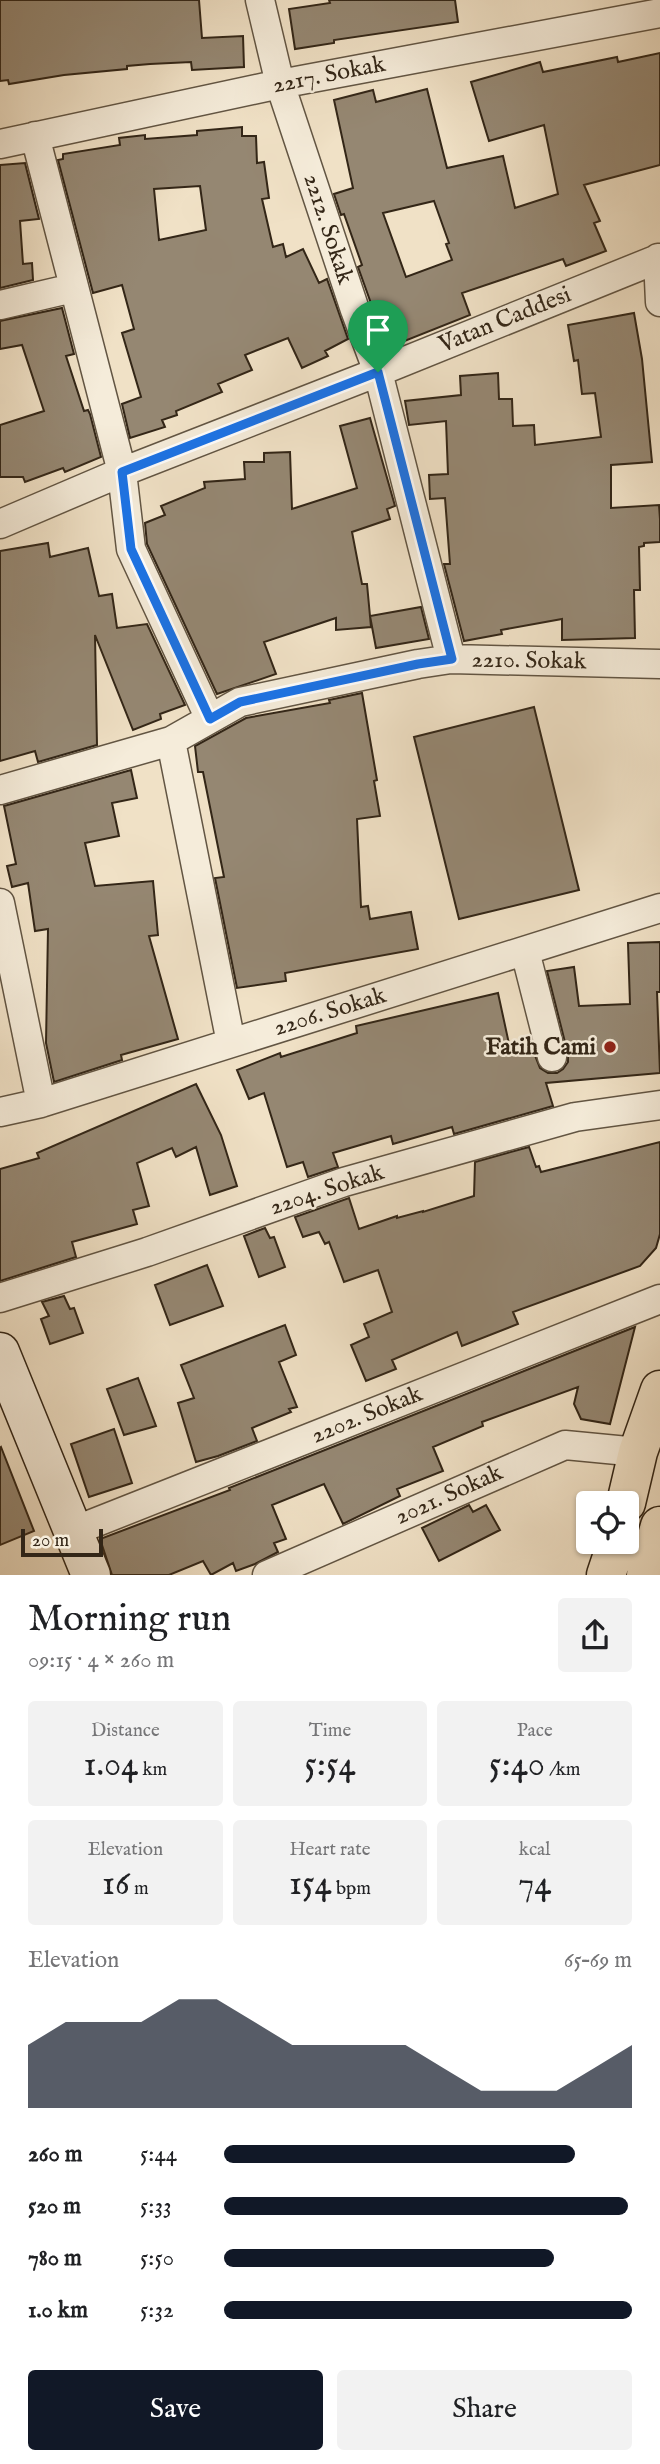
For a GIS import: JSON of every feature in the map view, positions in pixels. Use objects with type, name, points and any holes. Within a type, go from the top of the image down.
[{"type":"main road","points":[[629,1491],[638,1452],[660,1390]]},
{"type":"main road","points":[[646,1575],[660,1526]]},
{"type":"main road","points":[[606,1575],[613,1554]]},
{"type":"street","name":"2212. Sokak","points":[[260,0],[280,84],[378,372],[452,659]]},
{"type":"street","name":"2217. Sokak","points":[[0,144],[280,84],[660,13]]},
{"type":"street","points":[[35,136],[122,472],[131,549],[210,719]]},
{"type":"street","points":[[659,258],[660,302]]},
{"type":"street","name":"Vatan Caddesi","points":[[0,524],[122,472],[659,258]]},
{"type":"street","points":[[0,305],[74,288]]},
{"type":"street","name":"2210. Sokak","points":[[0,790],[172,741],[240,702],[418,664],[452,659],[660,664]]},
{"type":"street","points":[[172,741],[231,1043]]},
{"type":"street","points":[[0,903],[41,1103]]},
{"type":"street","name":"2206. Sokak","points":[[0,1112],[41,1103],[660,908]]},
{"type":"street","points":[[525,951],[552,1058]]},
{"type":"street","name":"2204. Sokak","points":[[0,1298],[147,1252],[344,1182],[575,1117],[660,1105]]},
{"type":"street","name":"2202. Sokak","points":[[74,1531],[660,1299]]},
{"type":"street","points":[[0,1352],[91,1575]]},
{"type":"street","name":"2021. Sokak","points":[[267,1575],[565,1444],[638,1452]]},
{"type":"building","points":[[0,0],[199,0],[202,38],[243,36],[244,67],[192,70],[191,62],[150,64],[9,84],[8,80],[0,81]]},
{"type":"building","points":[[329,0],[455,0],[458,22],[334,40],[334,43],[295,49],[289,9],[330,3]]},
{"type":"building","points":[[660,53],[660,165],[584,185],[600,221],[594,223],[606,251],[566,266],[563,259],[462,293],[470,315],[387,348],[358,267],[362,265],[334,194],[353,188],[334,100],[373,90],[376,102],[427,89],[447,168],[503,156],[515,208],[558,194],[544,125],[489,141],[471,82],[540,62],[543,72],[617,57],[618,62]],"holes":[[[434,201],[449,243],[446,244],[452,260],[406,277],[383,213]]]},
{"type":"building","points":[[242,127],[242,136],[256,136],[257,163],[264,162],[269,198],[262,199],[273,247],[283,244],[286,257],[303,249],[319,283],[327,279],[348,339],[325,351],[328,356],[302,368],[288,338],[245,355],[252,370],[218,384],[222,392],[176,411],[177,415],[162,420],[165,427],[130,438],[122,404],[141,397],[122,333],[134,329],[122,285],[93,293],[58,160],[63,159],[63,154],[120,145],[119,138],[197,135],[197,131]],"holes":[[[200,186],[206,230],[159,240],[154,189]]]},
{"type":"building","points":[[25,163],[39,219],[20,221],[23,264],[32,263],[33,280],[0,288],[0,165]]},
{"type":"building","points":[[62,308],[74,354],[66,356],[84,411],[88,410],[90,414],[101,457],[65,472],[63,468],[25,482],[23,477],[0,477],[0,425],[44,411],[22,345],[0,349],[0,321]]},
{"type":"building","points":[[634,313],[642,359],[652,462],[611,465],[611,508],[659,505],[660,519],[660,542],[644,543],[644,546],[639,547],[640,590],[634,590],[635,638],[562,640],[562,619],[501,630],[502,634],[464,641],[444,564],[450,564],[445,498],[430,499],[429,475],[448,474],[446,421],[409,425],[405,401],[461,395],[460,376],[498,373],[499,399],[512,399],[513,426],[534,425],[535,445],[601,437],[595,393],[582,394],[578,360],[574,361],[568,325]]},
{"type":"building","points":[[370,418],[395,506],[387,509],[390,519],[352,532],[362,584],[367,584],[371,627],[336,630],[336,618],[264,642],[276,674],[217,694],[147,544],[145,523],[165,515],[161,506],[205,488],[204,482],[245,479],[244,462],[264,462],[264,453],[290,452],[292,509],[357,488],[340,426]]},
{"type":"building","points":[[48,543],[50,557],[88,548],[99,596],[112,594],[117,628],[147,624],[185,705],[160,714],[161,719],[133,730],[95,635],[97,745],[38,762],[35,751],[0,761],[0,551]]},
{"type":"building","points":[[421,607],[429,639],[376,648],[370,616]]},
{"type":"building","points":[[362,693],[377,780],[374,781],[380,816],[357,819],[361,907],[368,906],[370,919],[411,912],[418,949],[285,973],[286,981],[237,988],[215,878],[224,877],[203,772],[198,772],[195,746],[246,718],[330,703],[329,700]]},
{"type":"building","points":[[534,707],[579,890],[459,919],[414,737]]},
{"type":"building","points":[[131,770],[137,798],[112,803],[119,836],[85,843],[95,886],[153,881],[158,935],[149,936],[178,1039],[121,1055],[122,1060],[54,1082],[46,1043],[48,929],[35,931],[28,883],[12,887],[7,866],[16,864],[4,806]]},
{"type":"building","points":[[660,942],[660,992],[657,992],[660,1073],[546,1083],[553,1106],[454,1134],[452,1127],[393,1144],[391,1136],[333,1153],[338,1167],[308,1177],[303,1162],[287,1167],[264,1093],[249,1099],[237,1070],[280,1053],[281,1057],[357,1033],[356,1026],[498,993],[511,1053],[532,1048],[540,1068],[548,1073],[557,1073],[568,1062],[568,1054],[547,971],[574,967],[579,1006],[630,1004],[628,943]]},
{"type":"building","points":[[196,1084],[221,1135],[237,1186],[210,1195],[196,1147],[176,1157],[172,1148],[137,1163],[149,1206],[133,1210],[137,1224],[72,1242],[76,1257],[0,1281],[0,1169],[39,1158],[37,1153]]},
{"type":"building","points":[[660,1142],[660,1234],[656,1248],[640,1266],[513,1312],[518,1324],[462,1346],[457,1332],[392,1360],[396,1369],[366,1381],[351,1345],[369,1337],[364,1324],[392,1312],[378,1270],[344,1282],[329,1242],[325,1244],[319,1232],[303,1237],[295,1217],[349,1198],[359,1229],[474,1196],[475,1162],[529,1147],[536,1167],[539,1166],[541,1172]]},
{"type":"building","points":[[265,1228],[270,1238],[274,1237],[285,1267],[259,1277],[244,1236]]},
{"type":"building","points":[[207,1265],[223,1306],[170,1325],[155,1285]]},
{"type":"building","points":[[64,1296],[70,1309],[74,1308],[83,1333],[50,1344],[41,1319],[49,1316],[42,1302]]},
{"type":"building","points":[[285,1325],[296,1355],[279,1362],[297,1407],[252,1428],[257,1441],[196,1462],[178,1403],[194,1398],[181,1365]]},
{"type":"building","points":[[635,1327],[610,1424],[581,1419],[574,1404],[578,1387],[482,1422],[483,1426],[433,1447],[443,1471],[397,1489],[400,1496],[343,1524],[324,1484],[272,1505],[286,1539],[274,1543],[278,1552],[255,1564],[236,1571],[233,1563],[211,1575],[203,1561],[169,1575],[112,1575],[100,1539],[230,1490],[229,1488]]},
{"type":"building","points":[[138,1378],[156,1426],[124,1435],[107,1389]]},
{"type":"building","points":[[114,1429],[132,1483],[89,1497],[71,1444]]},
{"type":"building","points":[[0,1448],[34,1531],[0,1545]]},
{"type":"building","points":[[469,1505],[473,1512],[486,1505],[500,1530],[439,1561],[422,1528]]},
{"type":"place","name":"Fatih Cami","points":[[610,1047]]},
{"type":"route","points":[[378,372],[452,659],[240,702],[210,719],[131,549],[122,472],[378,372]]}]
